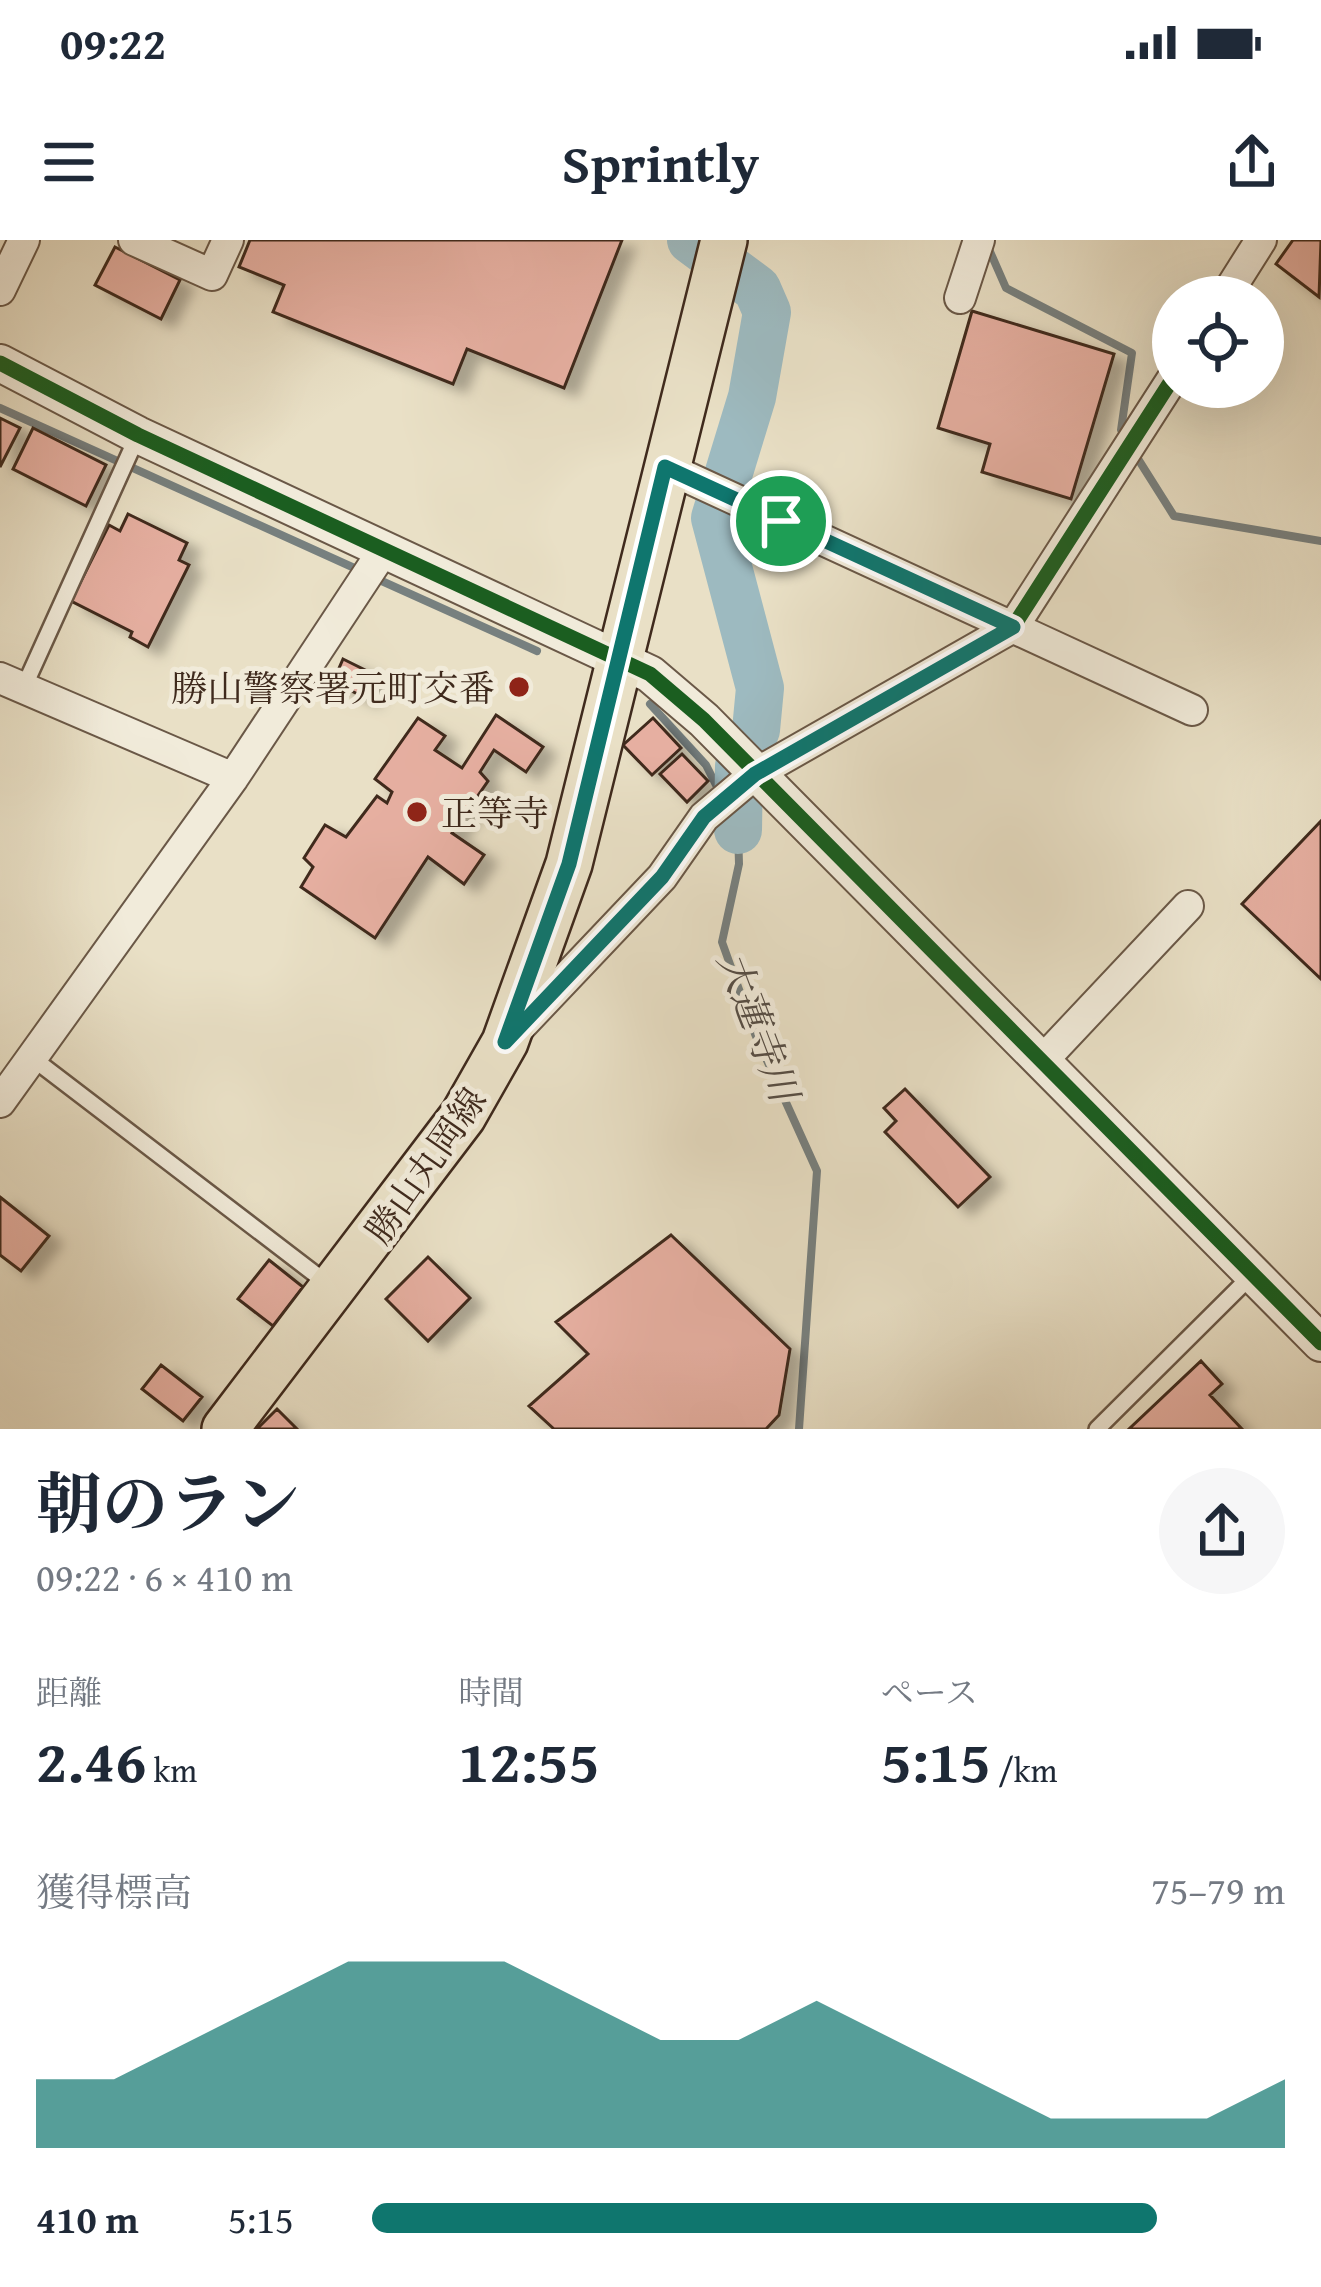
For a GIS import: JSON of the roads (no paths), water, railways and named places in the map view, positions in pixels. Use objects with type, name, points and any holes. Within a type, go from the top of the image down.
[{"type":"main road","name":"勝山丸岡線","points":[[225,1429],[336,1289],[480,1093],[505,1042],[569,864],[724,240]]},
{"type":"street","points":[[0,290],[24,240]]},
{"type":"street","points":[[134,240],[212,275],[228,240]]},
{"type":"street","points":[[960,298],[979,240]]},
{"type":"street","points":[[1239,276],[1262,240]]},
{"type":"street","points":[[0,363],[138,435],[618,657],[676,694],[1044,1059],[1321,1343]]},
{"type":"street","points":[[505,1042],[662,877],[704,817],[755,774],[1013,627],[1154,408]]},
{"type":"street","points":[[665,467],[1192,710]]},
{"type":"street","points":[[0,1102],[35,1060],[233,778],[382,551]]},
{"type":"street","points":[[12,683],[233,778]]},
{"type":"street","points":[[1044,1059],[1188,906]]},
{"type":"lane","points":[[12,683],[138,435]]},
{"type":"lane","points":[[35,1060],[336,1289]]},
{"type":"lane","points":[[1097,1429],[1252,1275]]},
{"type":"waterway","name":"大蓮寺川","points":[[691,240],[757,289],[767,312],[752,397],[715,518],[760,688],[756,730],[739,766],[738,830]]},
{"type":"waterway","points":[[988,247],[1006,288],[1132,353],[1121,430],[1126,438]]},
{"type":"waterway","points":[[0,408],[361,571]]},
{"type":"waterway","points":[[1133,451],[1174,516],[1321,541]]},
{"type":"waterway","points":[[375,578],[537,651]]},
{"type":"waterway","points":[[650,704],[706,765],[720,793]]},
{"type":"waterway","name":"大蓮寺川","points":[[727,806],[738,830],[739,864],[722,942],[755,1034],[817,1171],[799,1429]]},
{"type":"place","name":"勝山警察署元町交番","points":[[519,687]]},
{"type":"place","name":"正等寺","points":[[417,812]]}]
